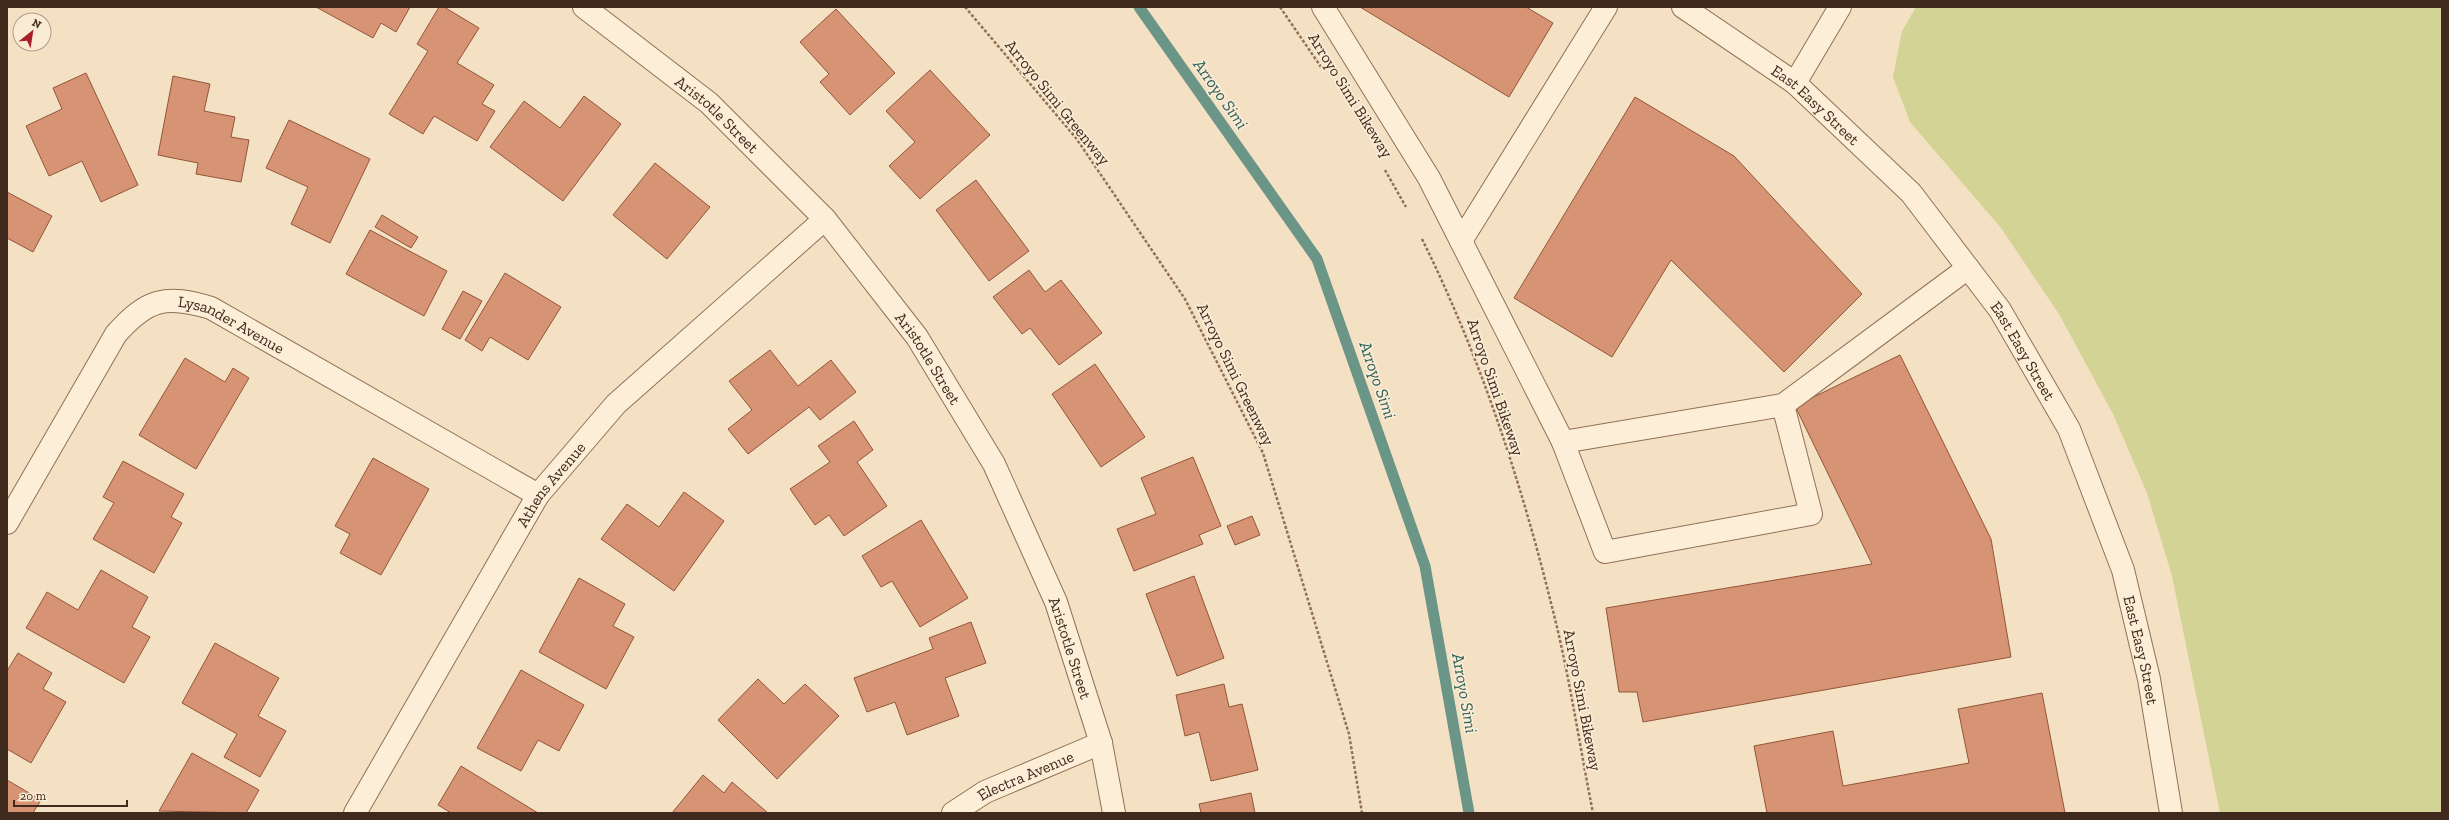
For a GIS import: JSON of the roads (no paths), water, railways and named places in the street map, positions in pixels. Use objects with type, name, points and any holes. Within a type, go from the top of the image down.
[{"type":"street","name":"Aristotle Street","points":[[584,7],[709,103],[825,219],[917,337],[994,464],[1056,602],[1101,743],[1114,813]]},
{"type":"street","points":[[1322,7],[1429,178],[1563,442],[1605,552],[1811,514],[1783,405]]},
{"type":"street","points":[[1460,241],[1606,7]]},
{"type":"street","name":"East Easy Street","points":[[1683,7],[1795,82],[1911,193],[2000,310],[2069,429],[2123,570],[2149,679],[2171,813]]},
{"type":"street","points":[[1795,82],[1840,7]]},
{"type":"street","name":"Athens Avenue","points":[[355,813],[538,495],[616,404],[825,219]]},
{"type":"street","points":[[1563,442],[1783,405],[1968,268]]},
{"type":"street","name":"Lysander Avenue","points":[[7,523],[116,334],[133,314],[158,302],[185,300],[210,308],[538,495]]},
{"type":"street","name":"Electra Avenue","points":[[953,813],[986,792],[1101,743]]},
{"type":"waterway","name":"Arroyo Simi","points":[[1139,7],[1317,259],[1425,566],[1469,813]]}]
